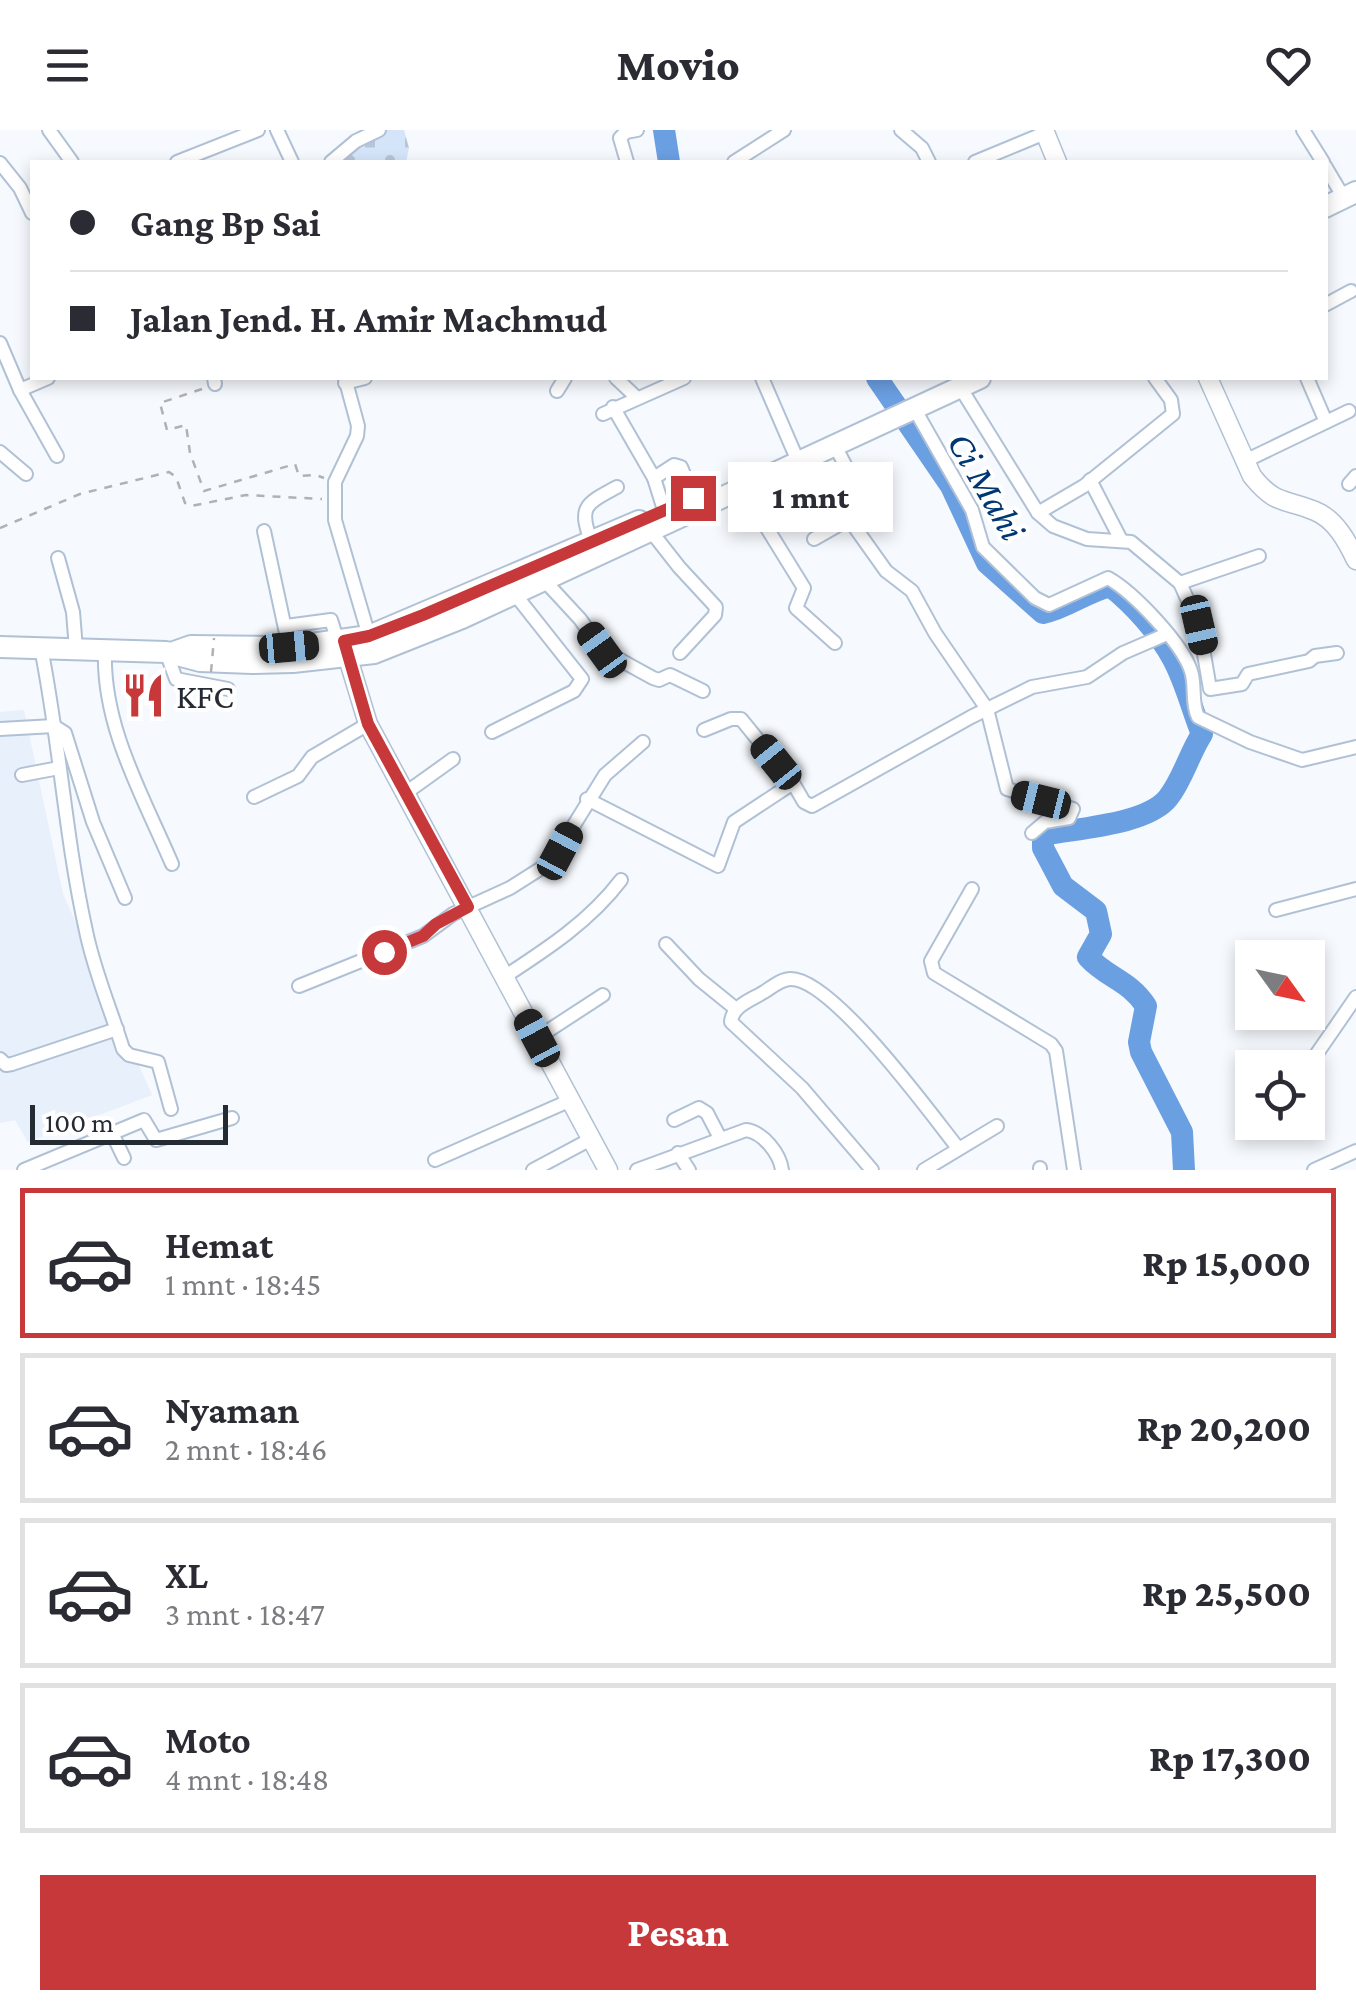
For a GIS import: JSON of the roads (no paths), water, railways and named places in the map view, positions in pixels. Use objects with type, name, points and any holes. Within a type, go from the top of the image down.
[{"type":"highway","points":[[371,644],[794,452],[963,381]]},
{"type":"highway","points":[[170,652],[200,661],[252,663],[371,644],[514,593],[650,530],[743,496],[900,410]]},
{"type":"highway","points":[[0,646],[170,652],[287,636],[343,647]]},
{"type":"main road","points":[[1045,131],[1056,160]]},
{"type":"main road","points":[[1209,380],[1252,476],[1276,500],[1324,516],[1346,540],[1356,560]]},
{"type":"main road","points":[[343,647],[368,724],[608,1170]]},
{"type":"street","points":[[49,130],[71,160]]},
{"type":"street","points":[[182,160],[258,130]]},
{"type":"street","points":[[277,130],[291,160]]},
{"type":"street","points":[[333,160],[353,136],[379,130]]},
{"type":"street","points":[[626,160],[620,138],[637,130]]},
{"type":"street","points":[[737,160],[784,130]]},
{"type":"street","points":[[901,130],[922,148],[928,160]]},
{"type":"street","points":[[1304,130],[1322,160]]},
{"type":"street","points":[[980,160],[1045,131]]},
{"type":"street","points":[[0,163],[20,188],[30,209]]},
{"type":"street","points":[[1328,170],[1347,197]]},
{"type":"street","points":[[1328,303],[1351,291]]},
{"type":"street","points":[[0,344],[56,456]]},
{"type":"street","points":[[20,390],[43,380]]},
{"type":"street","points":[[345,380],[358,426],[335,482],[334,500],[343,552],[361,600],[371,644]]},
{"type":"street","points":[[557,391],[565,380]]},
{"type":"street","points":[[618,380],[636,397]]},
{"type":"street","points":[[664,510],[654,478],[608,410],[679,380]]},
{"type":"street","points":[[763,380],[794,452]]},
{"type":"street","points":[[1038,513],[1090,480],[1173,414],[1171,400],[1156,380]]},
{"type":"street","points":[[1308,380],[1326,422]]},
{"type":"street","points":[[963,381],[1038,513],[1053,526],[1088,539],[1121,540],[1139,548],[1180,583],[1199,625],[1210,689]]},
{"type":"street","points":[[900,410],[972,510],[983,547],[1035,598],[1049,605],[1108,578],[1155,618],[1188,664],[1198,717],[1250,742],[1302,760],[1356,747]]},
{"type":"street","points":[[1245,460],[1349,411]]},
{"type":"street","points":[[834,446],[866,504]]},
{"type":"street","points":[[0,452],[26,474]]},
{"type":"street","points":[[654,478],[678,464],[693,498]]},
{"type":"street","points":[[1090,480],[1121,540]]},
{"type":"street","points":[[592,542],[583,518],[585,509],[617,487]]},
{"type":"street","points":[[814,539],[849,519],[886,571],[912,591],[935,633],[987,709],[1007,789],[1073,809],[1069,818],[1045,822],[1032,833]]},
{"type":"street","points":[[762,520],[804,588],[796,608],[835,644]]},
{"type":"street","points":[[650,530],[678,568],[716,607],[715,616],[680,652]]},
{"type":"street","points":[[264,532],[287,636]]},
{"type":"street","points":[[1180,583],[1259,556]]},
{"type":"street","points":[[58,558],[75,624],[76,650]]},
{"type":"street","points":[[543,580],[580,619],[602,650],[653,678],[659,680],[670,674],[704,691]]},
{"type":"street","points":[[492,732],[574,690],[582,679],[514,593]]},
{"type":"street","points":[[704,730],[740,719],[794,783],[807,805],[812,806],[1032,687],[1087,677],[1123,653],[1164,635]]},
{"type":"street","points":[[40,648],[86,934],[127,1053],[158,1062],[172,1108]]},
{"type":"street","points":[[105,650],[106,689],[121,744],[172,864]]},
{"type":"street","points":[[170,652],[176,679],[228,688]]},
{"type":"street","points":[[1194,689],[1244,684],[1248,674],[1337,654]]},
{"type":"street","points":[[254,797],[298,776],[312,757],[368,724]]},
{"type":"street","points":[[0,730],[54,726],[64,733],[92,822],[125,898]]},
{"type":"street","points":[[299,986],[423,936],[436,924],[510,888],[550,862],[605,776],[643,742]]},
{"type":"street","points":[[407,792],[454,759]]},
{"type":"street","points":[[22,775],[59,768]]},
{"type":"street","points":[[587,800],[718,866],[734,822],[794,783]]},
{"type":"street","points":[[71,836],[92,822]]},
{"type":"street","points":[[504,978],[578,925],[603,904],[622,880]]},
{"type":"street","points":[[972,889],[930,960],[931,968],[1052,1044],[1074,1170]]},
{"type":"street","points":[[1276,910],[1356,889]]},
{"type":"street","points":[[666,944],[736,1009]]},
{"type":"street","points":[[872,1170],[802,1088],[731,1022],[736,1009],[784,980],[798,980],[839,1008],[902,1075],[958,1148]]},
{"type":"street","points":[[537,1038],[604,995]]},
{"type":"street","points":[[1319,1050],[1356,997]]},
{"type":"street","points":[[0,1059],[3,1064],[12,1064],[117,1030]]},
{"type":"street","points":[[435,1160],[570,1100]]},
{"type":"street","points":[[674,1120],[699,1108],[720,1138]]},
{"type":"street","points":[[24,1170],[145,1120],[156,1140],[232,1118]]},
{"type":"street","points":[[924,1170],[998,1126]]},
{"type":"street","points":[[637,1170],[720,1138],[754,1131],[780,1160],[782,1170]]},
{"type":"street","points":[[112,1133],[124,1158]]},
{"type":"street","points":[[533,1170],[592,1139]]},
{"type":"street","points":[[1314,1170],[1356,1152]]},
{"type":"street","points":[[678,1153],[689,1170]]},
{"type":"waterway","name":"Ci Mahi","points":[[664,130],[669,160]]},
{"type":"waterway","name":"Ci Mahi","points":[[878,380],[951,486],[987,563],[1043,613],[1110,586],[1153,629],[1182,677],[1202,734],[1168,798],[1158,807],[1130,819],[1048,834],[1043,848],[1063,886],[1096,911],[1101,934],[1088,957],[1132,990],[1146,1006],[1139,1042],[1141,1052],[1182,1132],[1184,1170]]},
{"type":"tunnel","points":[[747,502],[762,520]]},
{"type":"place","name":"KFC","points":[[143,696]]}]
